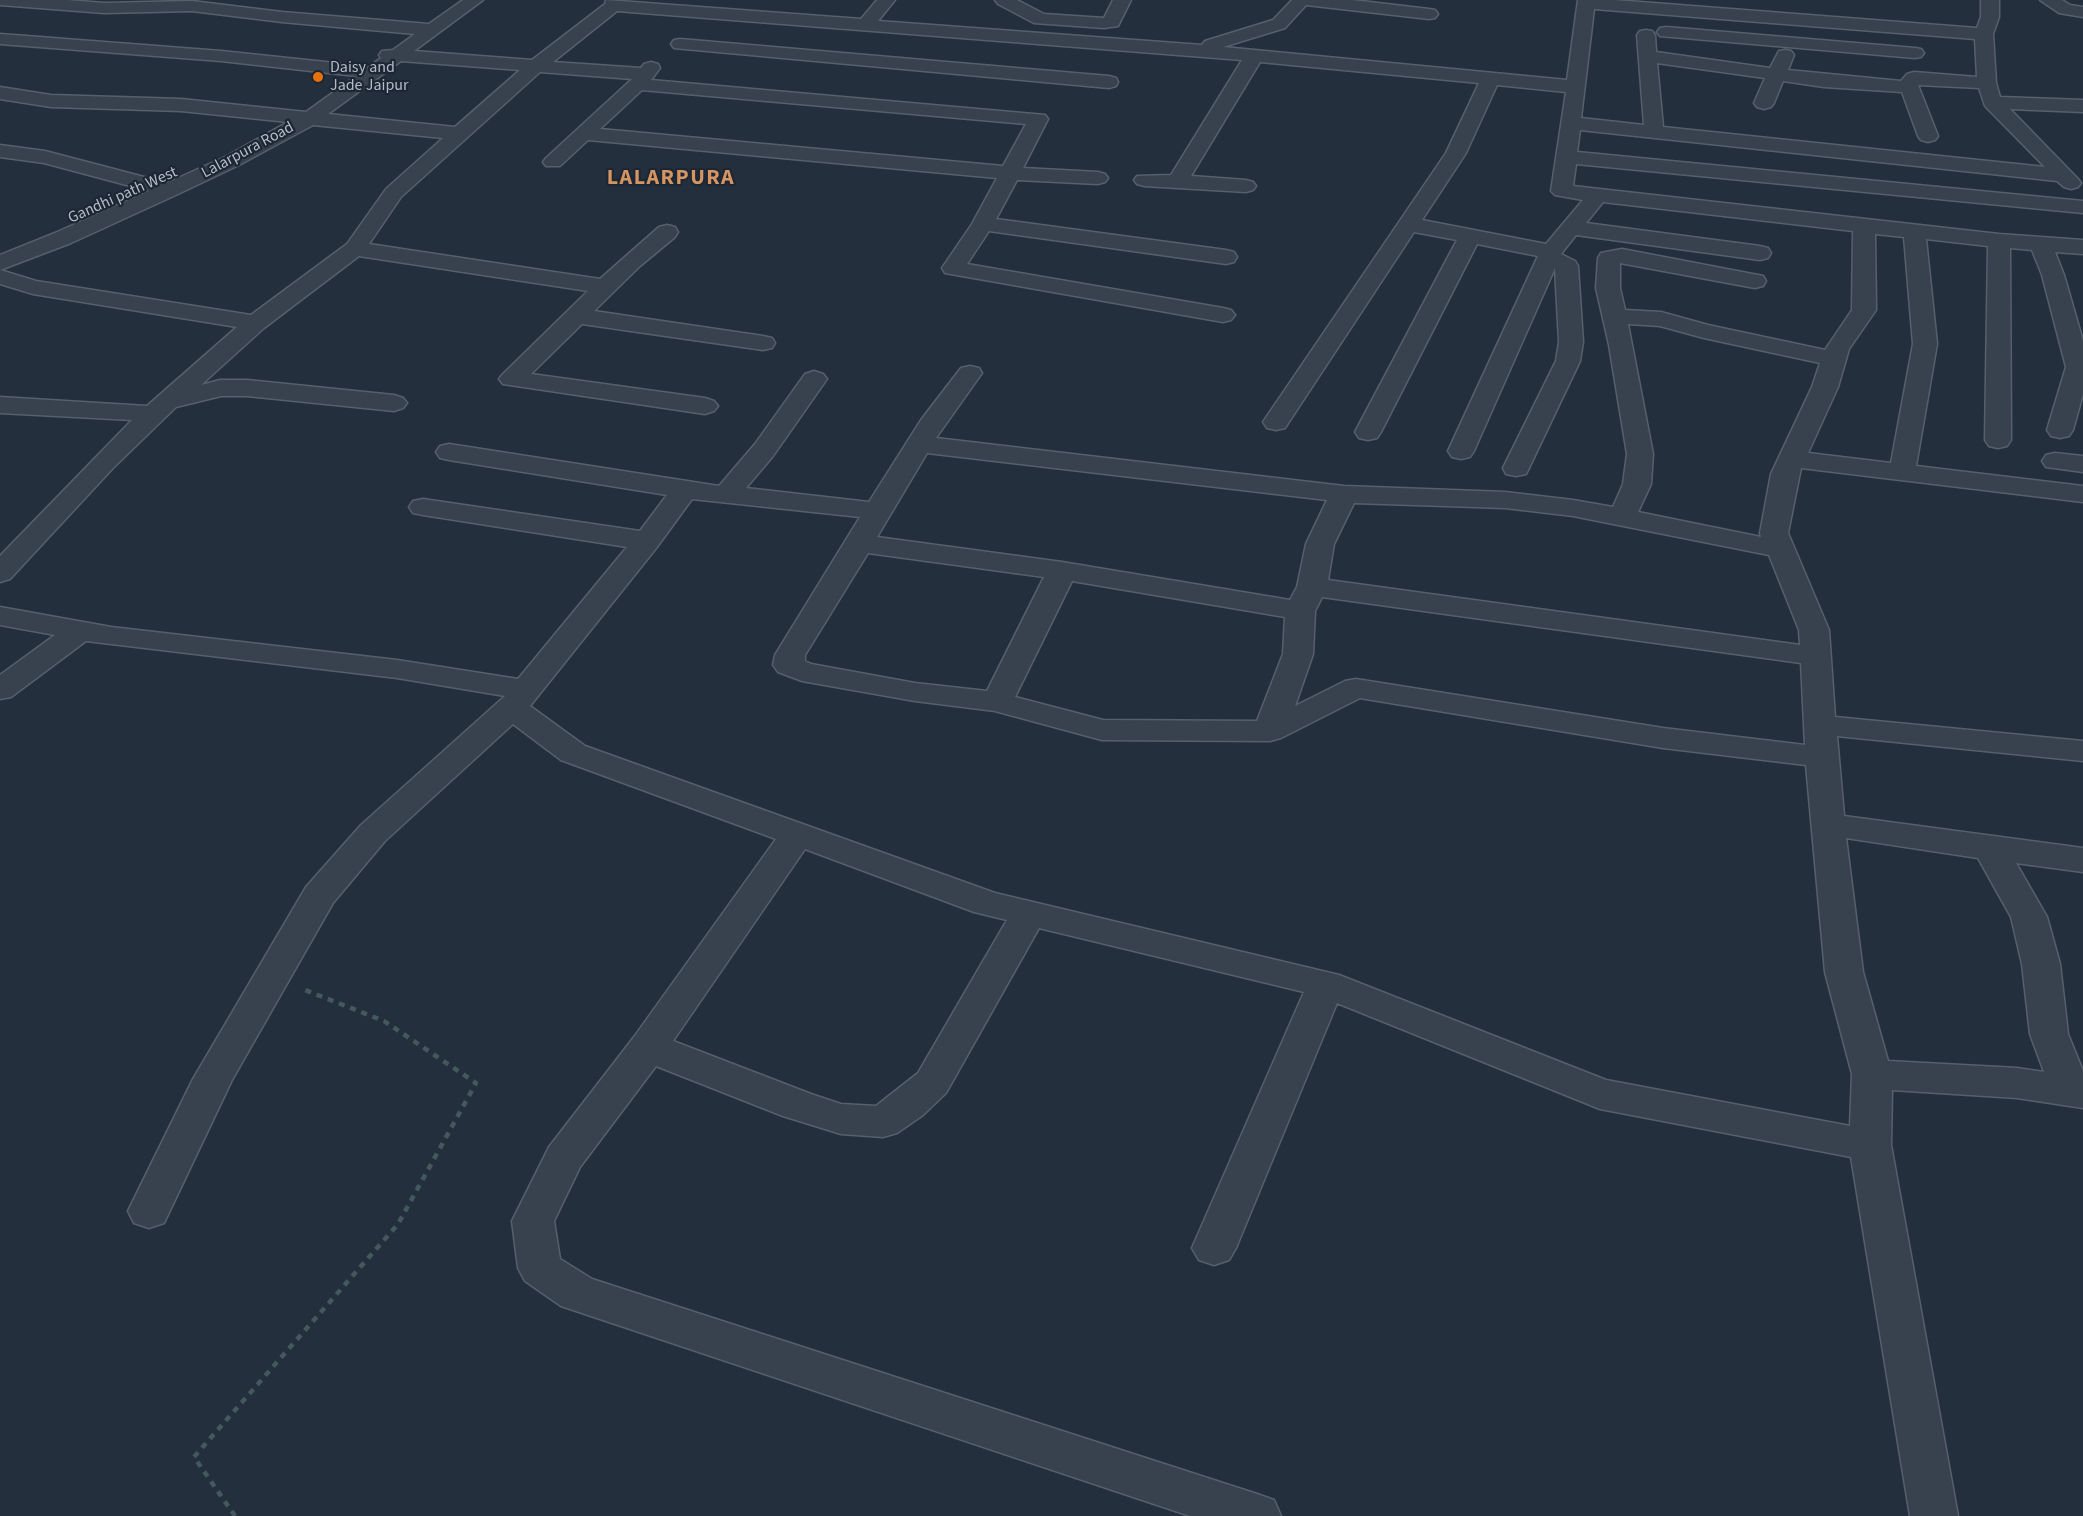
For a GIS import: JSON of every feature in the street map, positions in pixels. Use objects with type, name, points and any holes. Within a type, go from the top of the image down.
[{"type":"street","points":[[0,0],[104,8],[192,6],[422,30],[454,0]]},
{"type":"street","name":"Lalarpura Road","points":[[0,263],[162,187],[232,161],[310,118],[387,55],[422,30],[474,0]]},
{"type":"street","points":[[865,26],[886,0]]},
{"type":"street","points":[[1004,0],[1041,19],[1104,23],[1113,22],[1122,0]]},
{"type":"street","points":[[1194,50],[1280,24],[1301,0]]},
{"type":"street","points":[[1307,0],[1429,14]]},
{"type":"street","points":[[2049,0],[2065,9],[2083,12]]},
{"type":"street","points":[[2083,195],[1992,102],[1987,83],[1986,17],[1802,20],[1587,1],[1562,191],[1999,241],[2083,247]]},
{"type":"street","points":[[0,573],[104,462],[160,408],[256,323],[355,249],[393,193],[535,67],[614,3],[712,15],[1194,50],[1576,87]]},
{"type":"street","points":[[0,30],[59,5]]},
{"type":"street","points":[[122,49],[192,6]]},
{"type":"street","points":[[1644,7],[1654,132]]},
{"type":"street","points":[[553,162],[712,15]]},
{"type":"street","points":[[1770,89],[1802,20]]},
{"type":"street","points":[[1584,25],[1604,26]]},
{"type":"street","points":[[1625,28],[1915,53]]},
{"type":"street","points":[[909,65],[933,31]]},
{"type":"street","points":[[0,39],[231,57],[354,70]]},
{"type":"street","points":[[680,45],[1109,82]]},
{"type":"street","points":[[387,55],[535,67],[791,97],[1038,119],[983,224],[953,268],[1223,315]]},
{"type":"street","name":"Gandhi path West","points":[[0,249],[162,187],[289,116],[354,70],[387,55]]},
{"type":"street","points":[[1178,181],[1254,56]]},
{"type":"street","points":[[1648,56],[1770,89],[1828,100]]},
{"type":"street","points":[[791,97],[827,58]]},
{"type":"street","points":[[1021,117],[1042,77]]},
{"type":"street","points":[[1928,136],[1908,84],[1914,78],[1987,83]]},
{"type":"street","points":[[1276,422],[1456,153],[1490,79]]},
{"type":"street","points":[[1770,89],[1848,83],[1910,87]]},
{"type":"street","points":[[0,93],[51,101],[181,105],[461,134]]},
{"type":"street","points":[[1992,102],[2083,106]]},
{"type":"street","points":[[1571,123],[2063,175]]},
{"type":"street","points":[[584,134],[1010,173],[1098,178]]},
{"type":"street","points":[[0,151],[45,157],[162,187]]},
{"type":"street","points":[[0,173],[45,157]]},
{"type":"street","points":[[1567,157],[2083,207]]},
{"type":"street","points":[[1144,180],[1246,186]]},
{"type":"street","points":[[1461,451],[1550,255],[1598,195]]},
{"type":"street","points":[[983,224],[1226,256]]},
{"type":"street","points":[[1407,224],[1550,255],[1567,266],[1571,342],[1568,361],[1516,468]]},
{"type":"street","points":[[1864,226],[1864,310],[1837,349],[1825,387],[1785,474],[1774,533],[1814,630],[1827,824],[1844,972],[1872,1074],[1870,1145],[1934,1516]]},
{"type":"street","points":[[1570,228],[1760,253]]},
{"type":"street","points":[[1904,463],[1925,344],[1914,231]]},
{"type":"street","points":[[667,232],[605,287],[512,379],[705,406]]},
{"type":"street","points":[[1368,432],[1470,236]]},
{"type":"street","points":[[1998,440],[1999,241]]},
{"type":"street","points":[[2040,243],[2053,275],[2078,367],[2060,430]]},
{"type":"street","points":[[355,249],[605,287]]},
{"type":"street","points":[[1622,518],[1637,484],[1640,454],[1608,288],[1607,263],[1609,258],[1613,256],[1755,281]]},
{"type":"street","points":[[0,277],[33,287],[256,323]]},
{"type":"street","points":[[576,316],[763,343]]},
{"type":"street","points":[[1615,316],[1661,319],[1704,331],[1834,359]]},
{"type":"street","points":[[970,373],[877,511],[860,543],[790,655],[789,665],[802,672],[892,688],[997,702],[1102,730],[1270,731],[1356,688],[1663,738],[1821,741],[2083,751]]},
{"type":"street","points":[[726,495],[764,450],[814,379]]},
{"type":"street","points":[[0,405],[160,408],[220,387],[394,403]]},
{"type":"street","points":[[920,444],[1344,494],[1505,500],[1573,508],[1781,549]]},
{"type":"street","points":[[449,453],[685,490],[877,511]]},
{"type":"street","points":[[1792,459],[2083,494]]},
{"type":"street","points":[[2055,460],[2083,464]]},
{"type":"street","points":[[149,1211],[213,1079],[319,896],[373,833],[519,699],[648,541],[685,490]]},
{"type":"street","points":[[1270,731],[1298,654],[1305,599],[1320,544],[1344,494]]},
{"type":"street","points":[[423,507],[648,541]]},
{"type":"street","points":[[860,543],[1062,571],[1816,656]]},
{"type":"street","points":[[997,702],[1062,571]]},
{"type":"street","points":[[0,616],[80,631],[397,669],[519,699],[573,753],[987,903],[1326,984],[1600,1094],[1870,1145]]},
{"type":"street","points":[[0,690],[80,631]]},
{"type":"street","points":[[1827,824],[1897,836],[2083,860]]},
{"type":"street","points":[[798,834],[648,1047],[564,1158],[532,1221],[540,1268],[577,1293],[1257,1516]]},
{"type":"street","points":[[1990,848],[2029,917],[2041,964],[2049,1034],[2077,1092]]},
{"type":"street","points":[[648,1047],[797,1105],[841,1119],[883,1122],[909,1104],[932,1083],[1029,914]]},
{"type":"street","points":[[1214,1248],[1326,984]]},
{"type":"street","points":[[1872,1074],[2018,1083],[2077,1092]]},
{"type":"path","points":[[235,1516],[194,1457],[398,1224],[476,1083],[384,1021],[273,977]]},
{"type":"place","name":"Daisy and Jade Jaipur","points":[[318,77]]},
{"type":"district","name":"LALARPURA","points":[[671,179]]}]
